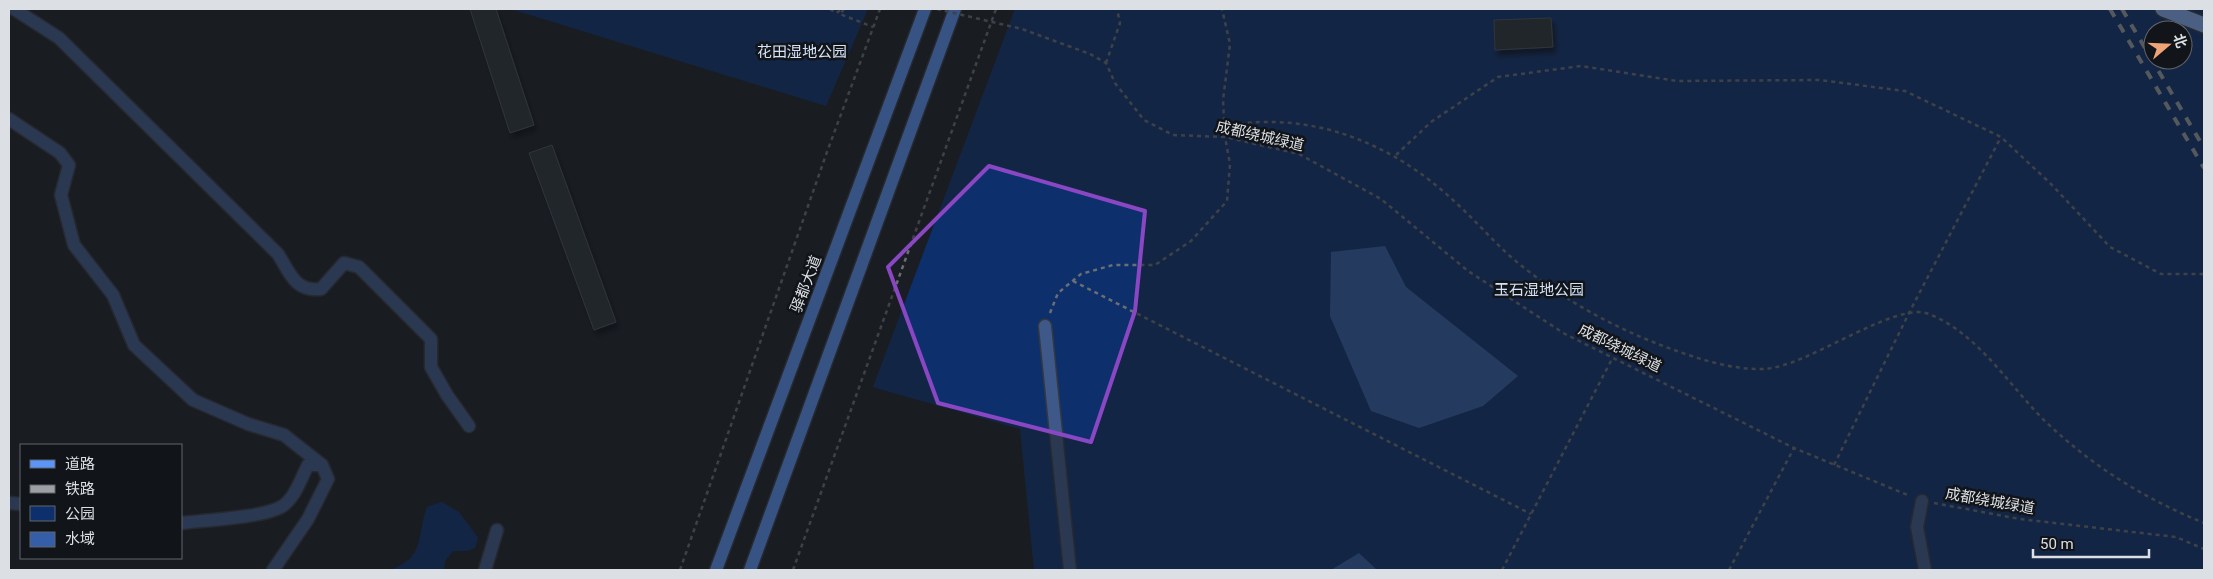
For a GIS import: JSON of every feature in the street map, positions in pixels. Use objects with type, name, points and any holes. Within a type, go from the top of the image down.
[{"type":"highway","points":[[2163,9],[2204,25]]},
{"type":"main road","name":"驿都大道","points":[[716,570],[925,9]]},
{"type":"main road","points":[[750,570],[956,9]]},
{"type":"street","points":[[14,9],[59,38],[125,100],[278,254],[297,284],[309,290],[321,289],[344,263],[359,267],[431,339],[431,367],[447,395],[469,426]]},
{"type":"street","points":[[9,119],[60,153],[69,164],[61,195],[74,245],[112,294],[134,345],[194,400],[248,424],[284,435],[322,464],[328,479],[308,519],[274,570]]},
{"type":"street","points":[[1045,326],[1070,570]]},
{"type":"street","points":[[182,523],[248,516],[281,507],[292,496],[308,465],[322,464]]},
{"type":"street","points":[[1922,501],[1917,527],[1925,570]]},
{"type":"street","points":[[485,570],[497,530]]},
{"type":"path","points":[[830,9],[836,12],[843,9]]},
{"type":"path","points":[[843,9],[840,14],[873,27]]},
{"type":"path","points":[[680,570],[880,9]]},
{"type":"path","points":[[937,9],[1022,29],[1090,54],[1106,63],[1120,23],[1117,9]]},
{"type":"path","points":[[793,570],[996,9]]},
{"type":"path","points":[[1045,326],[1058,293],[1081,274],[1113,265],[1155,265],[1191,241],[1226,201],[1230,164],[1225,137],[1223,100],[1230,44],[1222,9]]},
{"type":"path","name":"成都绕城绿道","points":[[1106,63],[1115,84],[1144,120],[1173,134],[1225,137],[1300,154],[1382,199],[1468,271],[1565,334],[1834,466],[1922,501],[2020,518],[2176,537],[2204,549]]},
{"type":"path","points":[[1396,155],[1431,122],[1498,77],[1581,66],[1676,81],[1819,80],[1905,91],[2001,137],[2052,184],[2110,247],[2161,274],[2204,274]]},
{"type":"path","points":[[1224,126],[1254,120],[1312,124],[1360,140],[1396,155],[1453,200],[1511,257],[1550,288],[1617,327],[1674,350],[1718,364],[1765,369],[1815,354],[1891,316],[1910,311],[1927,312],[1949,325],[1979,348],[2044,420],[2080,453],[2125,484],[2169,509],[2204,523]]},
{"type":"path","points":[[1834,466],[1910,311],[2001,137]]},
{"type":"path","points":[[1073,281],[1531,514]]},
{"type":"path","points":[[1502,570],[1612,357]]},
{"type":"path","points":[[1729,570],[1794,448]]},
{"type":"highlighted area","points":[[989,166],[1145,211],[1135,311],[1091,442],[938,403],[888,267]]},
{"type":"green space","name":"花田湿地公园","points":[[511,9],[868,9],[826,106]]},
{"type":"green space","name":"玉石湿地公园","points":[[1015,9],[2204,9],[2204,570],[1034,570],[1020,429],[873,387]]},
{"type":"green space","points":[[442,502],[459,512],[478,538],[475,548],[467,551],[453,551],[445,561],[444,570],[390,570],[401,565],[415,553],[427,507]]},
{"type":"water","points":[[1385,246],[1406,287],[1518,376],[1483,406],[1419,428],[1371,411],[1330,316],[1331,252]]},
{"type":"water","points":[[1359,553],[1377,570],[1331,570]]},
{"type":"building","points":[[470,9],[496,9],[534,125],[510,133]]},
{"type":"building","points":[[1551,18],[1553,47],[1495,50],[1494,20]]},
{"type":"building","points":[[552,145],[616,322],[594,330],[529,153]]},
{"type":"railway","points":[[2110,9],[2204,168]]},
{"type":"railway","points":[[2122,9],[2204,148]]}]
